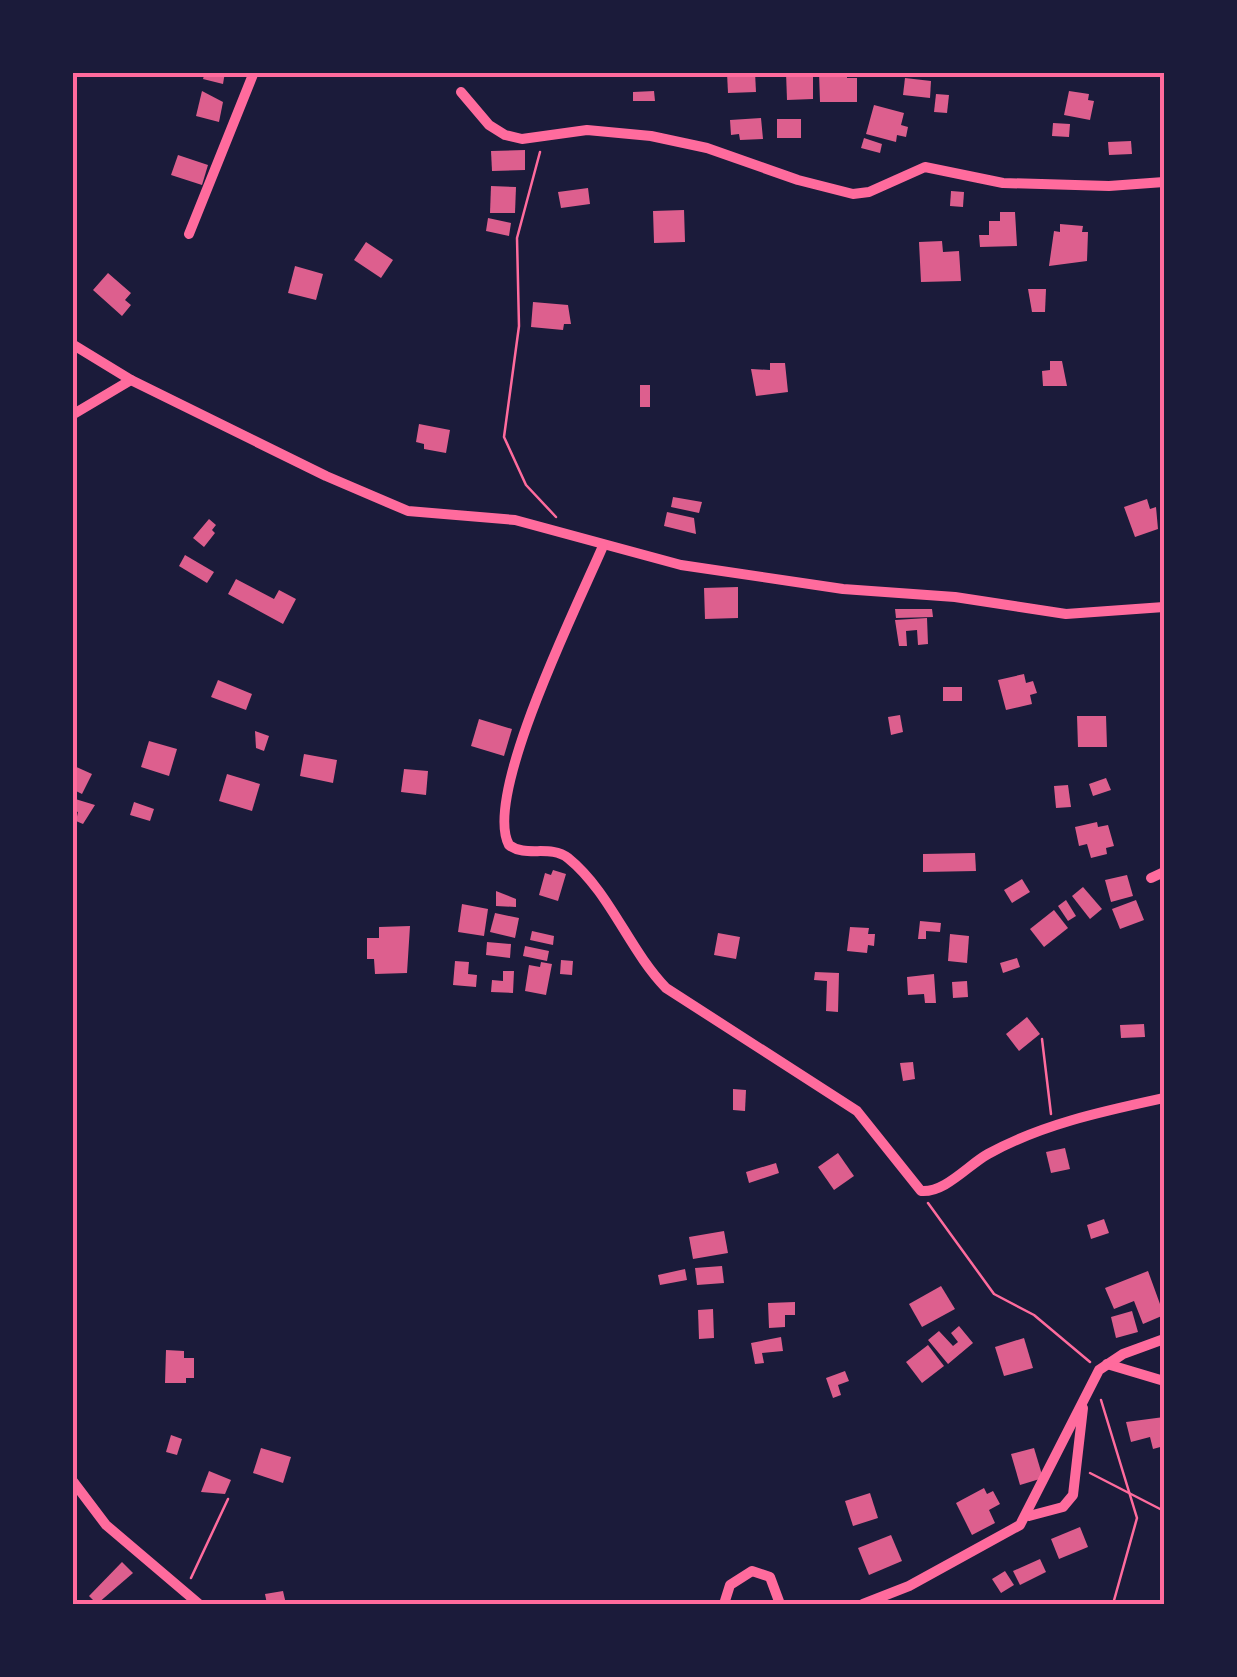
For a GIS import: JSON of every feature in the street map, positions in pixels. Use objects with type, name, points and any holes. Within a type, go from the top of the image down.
[{"type":"street","points":[[189,234],[254,72]]},
{"type":"street","points":[[461,92],[489,125],[505,136],[587,130],[680,141],[854,194],[869,192],[925,167],[1002,183],[1109,186],[1164,182]]},
{"type":"street","points":[[72,344],[131,380],[326,476],[408,510],[515,520],[680,566],[860,591],[955,597],[1036,611],[1095,614],[1164,608]]},
{"type":"street","points":[[72,415],[131,380]]},
{"type":"street","points":[[603,546],[527,722],[511,778],[504,838],[514,850],[550,850],[572,861],[642,962],[666,988],[856,1111],[922,1190],[935,1189],[987,1154],[1054,1125],[1164,1098]]},
{"type":"street","points":[[1151,878],[1164,872]]},
{"type":"street","points":[[1028,1516],[1090,1382],[1103,1367],[1164,1339]]},
{"type":"street","points":[[1103,1367],[1164,1381]]},
{"type":"street","points":[[863,1604],[909,1586],[1007,1534],[1028,1516],[1068,1503],[1078,1468],[1084,1400]]},
{"type":"street","points":[[72,1480],[106,1525],[199,1604]]},
{"type":"street","points":[[724,1604],[730,1585],[752,1570],[770,1577],[780,1604]]},
{"type":"path","points":[[544,136],[517,238],[519,326],[504,437],[526,484],[574,536]]},
{"type":"path","points":[[1042,1039],[1054,1125]]},
{"type":"path","points":[[922,1190],[984,1284],[1005,1302],[1034,1315],[1103,1367]]},
{"type":"path","points":[[1090,1382],[1110,1425],[1137,1526],[1113,1604]]},
{"type":"path","points":[[1078,1468],[1164,1511]]},
{"type":"path","points":[[180,1590],[200,1564],[228,1498]]},
{"type":"building","points":[[205,72],[225,72],[223,84],[203,79]]},
{"type":"building","points":[[755,72],[756,92],[728,93],[727,73]]},
{"type":"building","points":[[786,72],[813,72],[813,99],[787,100]]},
{"type":"building","points":[[819,72],[847,72],[847,78],[857,78],[857,102],[820,102]]},
{"type":"building","points":[[905,78],[931,81],[930,98],[903,95]]},
{"type":"building","points":[[202,91],[223,102],[219,122],[196,116]]},
{"type":"building","points":[[654,91],[655,101],[633,101],[633,92]]},
{"type":"building","points":[[1069,91],[1089,94],[1088,100],[1094,101],[1090,120],[1064,115]]},
{"type":"building","points":[[936,94],[949,95],[947,113],[934,112]]},
{"type":"building","points":[[874,105],[904,113],[901,125],[908,127],[906,137],[897,135],[896,142],[866,134]]},
{"type":"building","points":[[761,118],[763,139],[740,140],[739,134],[731,135],[730,120]]},
{"type":"building","points":[[777,119],[801,119],[801,138],[777,138]]},
{"type":"building","points":[[1053,123],[1070,124],[1069,137],[1052,136]]},
{"type":"building","points":[[864,138],[882,144],[880,153],[861,148]]},
{"type":"building","points":[[1131,141],[1132,154],[1109,155],[1108,142]]},
{"type":"building","points":[[525,150],[525,170],[492,171],[491,151]]},
{"type":"building","points":[[178,155],[208,165],[202,185],[171,175]]},
{"type":"building","points":[[491,186],[516,187],[515,213],[490,213]]},
{"type":"building","points":[[588,188],[590,204],[561,208],[558,192]]},
{"type":"building","points":[[951,191],[964,192],[963,207],[950,206]]},
{"type":"building","points":[[684,210],[685,242],[654,243],[653,211]]},
{"type":"building","points":[[1000,212],[1015,212],[1017,246],[980,247],[979,235],[989,235],[989,221],[1000,221]]},
{"type":"building","points":[[488,218],[511,223],[509,236],[486,231]]},
{"type":"building","points":[[1060,224],[1083,226],[1082,232],[1088,232],[1087,261],[1049,266],[1054,231],[1060,232]]},
{"type":"building","points":[[942,241],[943,252],[959,251],[961,281],[921,282],[919,242]]},
{"type":"building","points":[[366,242],[393,260],[381,278],[354,260]]},
{"type":"building","points":[[295,266],[323,274],[316,300],[288,293]]},
{"type":"building","points":[[108,273],[131,293],[125,300],[131,305],[122,316],[93,290]]},
{"type":"building","points":[[1028,289],[1046,289],[1045,312],[1032,312]]},
{"type":"building","points":[[533,302],[568,305],[571,324],[564,324],[563,330],[531,327]]},
{"type":"building","points":[[1050,361],[1062,361],[1067,386],[1043,386],[1042,371],[1050,370]]},
{"type":"building","points":[[770,363],[785,363],[788,392],[756,396],[751,369],[770,370]]},
{"type":"building","points":[[640,385],[650,385],[650,407],[640,407]]},
{"type":"building","points":[[419,424],[450,430],[446,453],[424,449],[424,444],[416,442]]},
{"type":"building","points":[[673,497],[702,502],[699,513],[671,507]]},
{"type":"building","points":[[1147,499],[1150,509],[1156,507],[1158,529],[1135,537],[1124,507]]},
{"type":"building","points":[[667,512],[694,518],[696,534],[664,526]]},
{"type":"building","points":[[209,519],[216,525],[212,530],[215,533],[204,547],[193,538]]},
{"type":"building","points":[[185,555],[214,572],[207,583],[179,566]]},
{"type":"building","points":[[236,579],[274,599],[279,590],[296,599],[283,624],[228,594]]},
{"type":"building","points":[[738,587],[738,618],[705,619],[704,588]]},
{"type":"building","points":[[895,609],[932,609],[933,617],[896,618]]},
{"type":"building","points":[[927,618],[928,644],[918,645],[917,630],[906,631],[907,646],[899,646],[895,620]]},
{"type":"building","points":[[1024,674],[1026,683],[1033,681],[1037,693],[1030,695],[1032,704],[1006,710],[998,680]]},
{"type":"building","points":[[218,680],[252,694],[246,710],[211,697]]},
{"type":"building","points":[[943,687],[962,687],[962,701],[943,701]]},
{"type":"building","points":[[900,715],[903,732],[891,735],[888,717]]},
{"type":"building","points":[[1077,716],[1106,716],[1107,747],[1078,747]]},
{"type":"building","points":[[479,719],[512,729],[504,756],[471,746]]},
{"type":"building","points":[[255,731],[269,736],[264,751],[256,748]]},
{"type":"building","points":[[149,741],[177,749],[169,776],[141,767]]},
{"type":"building","points":[[304,754],[337,760],[333,783],[300,776]]},
{"type":"building","points":[[72,765],[92,774],[82,794],[72,789]]},
{"type":"building","points":[[404,769],[428,771],[426,795],[401,792]]},
{"type":"building","points":[[227,774],[260,784],[252,811],[219,801]]},
{"type":"building","points":[[1106,778],[1111,790],[1093,796],[1089,784]]},
{"type":"building","points":[[1068,785],[1071,807],[1056,808],[1054,786]]},
{"type":"building","points":[[72,798],[95,805],[83,824],[76,821],[78,812],[72,810]]},
{"type":"building","points":[[134,802],[154,809],[150,821],[130,815]]},
{"type":"building","points":[[1097,822],[1098,827],[1108,825],[1114,846],[1106,848],[1107,854],[1091,858],[1087,844],[1079,846],[1075,827]]},
{"type":"building","points":[[975,853],[976,871],[923,872],[923,854]]},
{"type":"building","points":[[553,870],[566,874],[558,901],[539,895],[545,873],[551,875]]},
{"type":"building","points":[[1127,875],[1133,896],[1111,902],[1105,880]]},
{"type":"building","points":[[1022,879],[1030,892],[1012,903],[1004,890]]},
{"type":"building","points":[[1083,887],[1102,909],[1090,919],[1072,896]]},
{"type":"building","points":[[496,891],[516,899],[516,907],[496,906]]},
{"type":"building","points":[[1066,900],[1076,916],[1068,921],[1058,906]]},
{"type":"building","points":[[1136,900],[1144,920],[1120,929],[1112,909]]},
{"type":"building","points":[[462,904],[488,909],[484,936],[458,932]]},
{"type":"building","points":[[1054,910],[1068,928],[1044,947],[1030,929]]},
{"type":"building","points":[[495,913],[519,918],[515,938],[490,932]]},
{"type":"building","points":[[920,921],[941,923],[940,932],[926,931],[926,939],[918,939]]},
{"type":"building","points":[[410,926],[407,973],[375,974],[374,959],[367,959],[367,938],[379,938],[379,927]]},
{"type":"building","points":[[850,927],[869,928],[868,934],[875,934],[874,946],[868,945],[867,953],[847,951]]},
{"type":"building","points":[[532,931],[554,936],[553,945],[530,940]]},
{"type":"building","points":[[718,933],[740,937],[736,959],[714,955]]},
{"type":"building","points":[[950,934],[969,936],[967,963],[948,961]]},
{"type":"building","points":[[487,942],[511,944],[510,958],[486,955]]},
{"type":"building","points":[[525,946],[549,951],[547,961],[523,956]]},
{"type":"building","points":[[1017,958],[1020,967],[1003,973],[1000,963]]},
{"type":"building","points":[[561,960],[573,961],[572,975],[560,974]]},
{"type":"building","points":[[455,961],[469,962],[468,974],[477,975],[476,987],[453,985]]},
{"type":"building","points":[[541,962],[552,964],[546,995],[525,991],[529,965],[540,967]]},
{"type":"building","points":[[503,971],[514,971],[513,993],[491,992],[492,980],[503,981]]},
{"type":"building","points":[[815,972],[839,973],[838,1012],[826,1011],[827,981],[814,980]]},
{"type":"building","points":[[934,974],[936,1003],[925,1003],[924,994],[908,995],[907,977]]},
{"type":"building","points":[[967,981],[968,997],[953,998],[952,982]]},
{"type":"building","points":[[1027,1017],[1040,1034],[1019,1051],[1006,1034]]},
{"type":"building","points":[[1144,1024],[1145,1037],[1121,1038],[1120,1025]]},
{"type":"building","points":[[913,1062],[915,1079],[903,1081],[900,1063]]},
{"type":"building","points":[[733,1089],[746,1090],[745,1111],[733,1110]]},
{"type":"building","points":[[1065,1148],[1070,1169],[1051,1173],[1046,1152]]},
{"type":"building","points":[[838,1153],[854,1176],[834,1190],[818,1167]]},
{"type":"building","points":[[776,1163],[779,1173],[749,1183],[746,1172]]},
{"type":"building","points":[[1104,1219],[1109,1233],[1091,1239],[1087,1225]]},
{"type":"building","points":[[724,1231],[728,1253],[693,1259],[689,1237]]},
{"type":"building","points":[[722,1266],[724,1283],[697,1285],[695,1268]]},
{"type":"building","points":[[685,1269],[687,1280],[660,1285],[658,1275]]},
{"type":"building","points":[[1148,1271],[1164,1315],[1143,1324],[1134,1301],[1114,1309],[1105,1288]]},
{"type":"building","points":[[941,1286],[955,1309],[922,1327],[909,1304]]},
{"type":"building","points":[[795,1302],[795,1315],[785,1315],[785,1327],[769,1328],[768,1303]]},
{"type":"building","points":[[713,1309],[714,1338],[699,1339],[698,1310]]},
{"type":"building","points":[[1132,1311],[1138,1332],[1116,1338],[1111,1317]]},
{"type":"building","points":[[959,1326],[973,1343],[948,1364],[928,1340],[939,1331],[953,1346],[958,1342],[951,1333]]},
{"type":"building","points":[[781,1337],[783,1351],[762,1353],[764,1363],[755,1364],[751,1343]]},
{"type":"building","points":[[1024,1338],[1033,1368],[1004,1376],[995,1347]]},
{"type":"building","points":[[928,1345],[944,1366],[922,1383],[906,1362]]},
{"type":"building","points":[[166,1350],[184,1351],[184,1358],[194,1358],[194,1378],[186,1378],[186,1383],[165,1383]]},
{"type":"building","points":[[845,1371],[849,1381],[838,1385],[841,1395],[833,1398],[826,1378]]},
{"type":"building","points":[[1164,1417],[1164,1446],[1153,1449],[1150,1437],[1131,1442],[1126,1422]]},
{"type":"building","points":[[171,1435],[182,1439],[177,1455],[166,1452]]},
{"type":"building","points":[[261,1448],[291,1457],[283,1483],[253,1473]]},
{"type":"building","points":[[1034,1448],[1043,1478],[1020,1485],[1011,1454]]},
{"type":"building","points":[[209,1471],[231,1480],[225,1494],[201,1492]]},
{"type":"building","points":[[984,1488],[987,1494],[993,1491],[1000,1504],[989,1510],[995,1523],[972,1535],[956,1503]]},
{"type":"building","points":[[870,1493],[878,1518],[853,1526],[845,1501]]},
{"type":"building","points":[[1080,1527],[1088,1547],[1059,1559],[1051,1539]]},
{"type":"building","points":[[891,1535],[902,1561],[869,1575],[858,1548]]},
{"type":"building","points":[[1040,1559],[1046,1572],[1020,1585],[1013,1571]]},
{"type":"building","points":[[122,1562],[133,1573],[97,1604],[89,1596]]},
{"type":"building","points":[[1005,1571],[1014,1585],[1001,1593],[992,1579]]},
{"type":"building","points":[[283,1591],[286,1604],[267,1604],[265,1594]]}]
